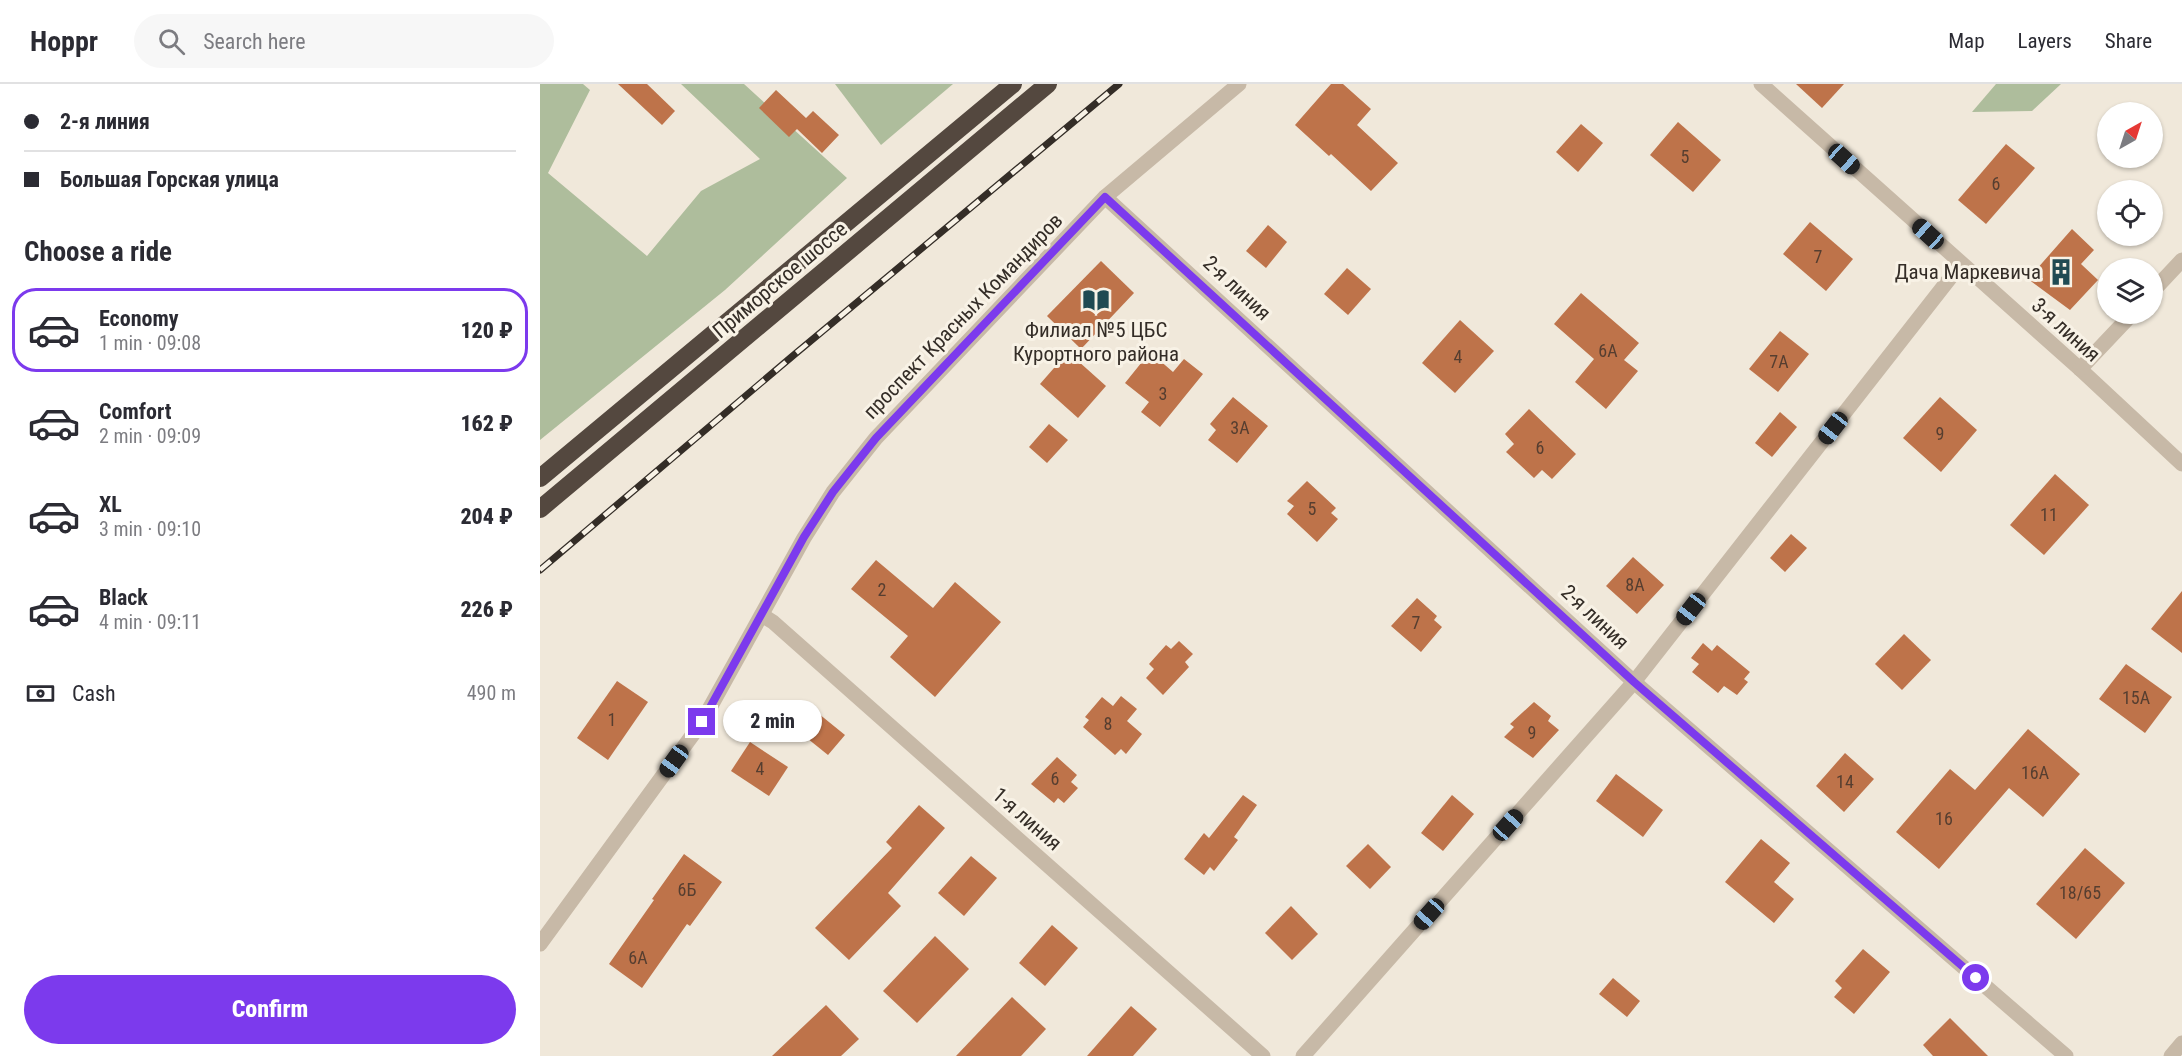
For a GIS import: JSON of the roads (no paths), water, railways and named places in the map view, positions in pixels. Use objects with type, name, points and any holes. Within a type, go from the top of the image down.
[{"type":"highway","name":"Приморское шоссе","points":[[540,477],[1013,84]]},
{"type":"highway","name":"Приморское шоссе","points":[[540,509],[1048,84]]},
{"type":"street","name":"проспект Красных Командиров","points":[[540,944],[702,722],[804,537],[833,492],[876,438],[1105,197],[1239,84]]},
{"type":"street","name":"3-я линия","points":[[1761,84],[2080,369],[2182,464]]},
{"type":"street","name":"2-я линия","points":[[1105,197],[1634,682],[2066,1056]]},
{"type":"street","points":[[2163,280],[2182,260]]},
{"type":"street","points":[[1303,1056],[1634,682],[1961,264]]},
{"type":"street","points":[[2080,369],[2123,324]]},
{"type":"street","name":"1-я линия","points":[[762,615],[773,622],[1263,1056]]},
{"type":"street","points":[[2170,1056],[2182,1043]]},
{"type":"railway","points":[[540,570],[1119,84]]},
{"type":"place","name":"Дача Маркевича","points":[[2061,272]]},
{"type":"place","name":"Филиал №5 ЦБС Курортного района","points":[[1096,300]]}]
